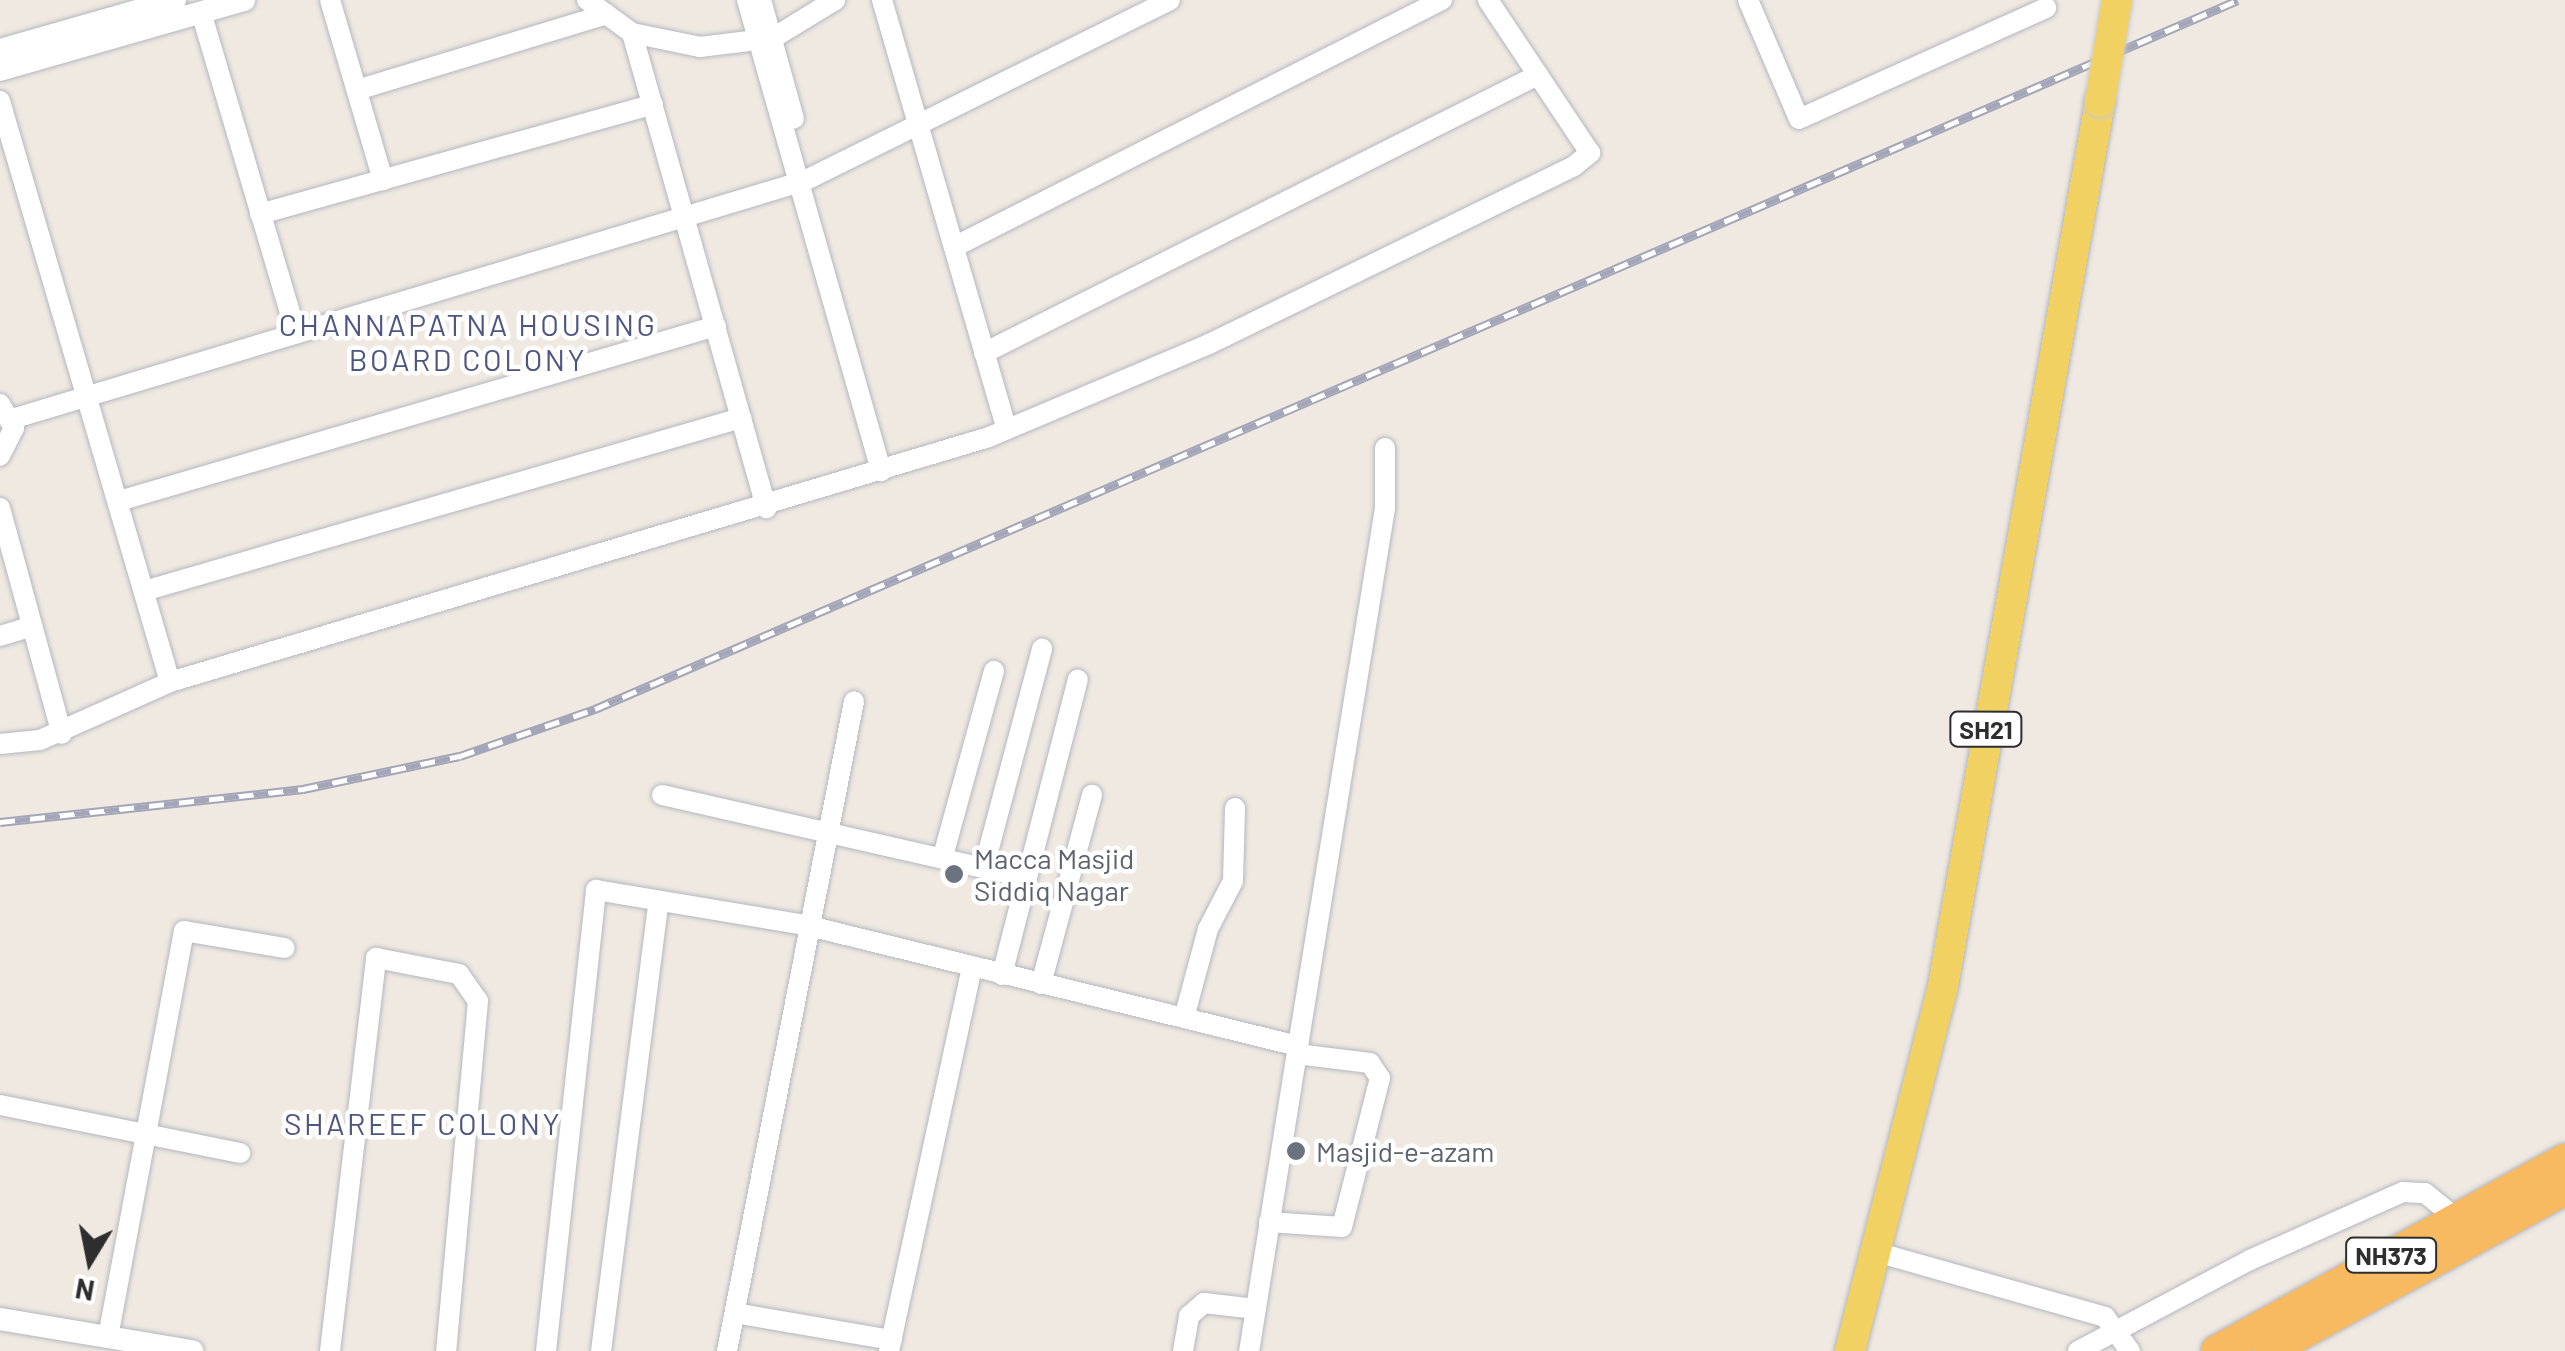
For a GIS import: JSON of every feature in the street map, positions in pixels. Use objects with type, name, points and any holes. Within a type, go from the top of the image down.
[{"type":"highway","name":"NH373","points":[[2217,1351],[2565,1160]]},
{"type":"highway","name":"NH373","points":[[2269,1351],[2565,1189]]},
{"type":"main road","name":"SH21","points":[[1850,1351],[1943,986],[2117,0]]},
{"type":"street","points":[[0,50],[175,0]]},
{"type":"street","points":[[0,70],[244,0]]},
{"type":"street","points":[[330,0],[383,180]]},
{"type":"street","points":[[588,0],[632,33],[700,46],[766,39],[835,0]]},
{"type":"street","points":[[746,0],[766,39]]},
{"type":"street","points":[[761,0],[766,39],[803,181],[887,469]]},
{"type":"street","points":[[0,456],[13,437],[6,411],[88,393],[296,333],[803,181],[1170,0]]},
{"type":"street","points":[[954,248],[1442,0]]},
{"type":"street","points":[[0,744],[62,734],[170,682],[766,508],[1007,429],[1207,345],[1574,166],[1590,152],[1488,0]]},
{"type":"street","points":[[1748,0],[1798,120],[2046,8]]},
{"type":"street","points":[[889,3],[918,126],[1007,429]]},
{"type":"street","points":[[201,12],[296,333]]},
{"type":"street","points":[[356,90],[606,14]]},
{"type":"street","points":[[632,33],[766,508]]},
{"type":"street","points":[[984,352],[1538,75]]},
{"type":"street","points":[[0,101],[170,682]]},
{"type":"street","points":[[260,214],[653,104]]},
{"type":"street","points":[[118,501],[716,326]]},
{"type":"street","points":[[144,591],[742,418]]},
{"type":"street","points":[[1249,1351],[1384,508],[1385,448]]},
{"type":"street","points":[[0,508],[4,539],[62,734]]},
{"type":"street","points":[[0,636],[32,626]]},
{"type":"street","points":[[984,867],[1042,649]]},
{"type":"street","points":[[944,856],[994,670]]},
{"type":"street","points":[[1002,975],[1022,877],[1078,680]]},
{"type":"street","points":[[727,1351],[804,925],[854,701]]},
{"type":"street","points":[[662,795],[944,856],[1022,877]]},
{"type":"street","points":[[1041,984],[1092,795]]},
{"type":"street","points":[[1184,1018],[1208,928],[1233,881],[1235,808]]},
{"type":"street","points":[[546,1351],[596,890],[804,925],[1184,1018],[1298,1050],[1370,1063],[1380,1078],[1342,1227],[1269,1222]]},
{"type":"street","points":[[601,1351],[659,901]]},
{"type":"street","points":[[108,1336],[184,931],[285,948]]},
{"type":"street","points":[[330,1351],[376,958],[459,974],[478,1001],[446,1351]]},
{"type":"street","points":[[735,1313],[890,1345],[972,968]]},
{"type":"street","points":[[0,1104],[144,1138],[240,1153]]},
{"type":"street","points":[[2078,1351],[2403,1192],[2425,1193],[2457,1219]]},
{"type":"street","points":[[1876,1252],[2105,1318],[2118,1329],[2130,1351]]},
{"type":"street","points":[[1182,1351],[1189,1316],[1204,1303],[1256,1309]]},
{"type":"street","points":[[0,1320],[192,1351]]},
{"type":"railway","points":[[0,822],[303,789],[460,756],[595,709],[2238,0]]},
{"type":"place","name":"Macca Masjid Siddiq Nagar","points":[[954,874]]},
{"type":"place","name":"Masjid-e-azam","points":[[1296,1151]]},
{"type":"district","name":"CHANNAPATNA HOUSING BOARD COLONY","points":[[468,341]]},
{"type":"district","name":"SHAREEF COLONY","points":[[423,1123]]}]
